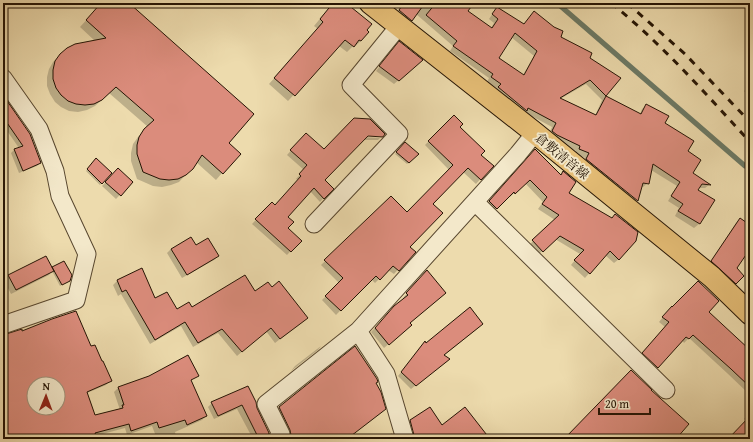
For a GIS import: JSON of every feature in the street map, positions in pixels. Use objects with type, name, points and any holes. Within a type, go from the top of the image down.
[{"type":"main road","name":"倉敷清音線","points":[[370,3],[535,133],[712,277],[750,314]]},
{"type":"street","points":[[314,224],[398,134],[351,85],[400,26]]},
{"type":"street","points":[[3,78],[39,129],[55,171],[60,196],[87,254],[76,300],[3,325]]},
{"type":"street","points":[[277,439],[281,434],[266,404],[358,331],[518,154],[535,133]]},
{"type":"street","points":[[475,202],[666,390]]},
{"type":"street","points":[[358,331],[386,374],[405,439]]},
{"type":"building","points":[[101,3],[129,3],[254,114],[229,143],[241,154],[223,174],[202,155],[193,169],[178,179],[160,179],[143,172],[137,154],[137,145],[139,137],[144,129],[154,120],[116,87],[102,100],[94,104],[85,105],[68,101],[56,88],[53,79],[53,70],[55,61],[60,54],[75,44],[106,38],[86,20]]},
{"type":"building","points":[[333,3],[346,3],[372,24],[367,30],[369,32],[361,41],[359,40],[354,47],[345,40],[295,96],[274,78],[323,22],[320,19]]},
{"type":"building","points":[[404,3],[425,3],[412,21],[399,10]]},
{"type":"building","points":[[436,3],[474,3],[468,11],[492,28],[498,19],[492,14],[497,7],[524,24],[534,11],[554,27],[563,31],[561,37],[592,53],[590,58],[621,78],[606,96],[641,114],[646,104],[669,116],[665,123],[694,141],[688,151],[701,160],[693,173],[711,185],[702,184],[698,190],[715,200],[700,224],[678,211],[683,204],[671,196],[680,182],[653,164],[649,184],[643,183],[638,201],[586,159],[589,153],[579,149],[580,146],[552,131],[556,123],[528,108],[527,111],[498,87],[501,84],[491,77],[493,74],[453,46],[457,41],[426,15]],"holes":[[[515,33],[537,51],[524,75],[499,58]],[[590,80],[606,96],[596,115],[560,98]]]},
{"type":"building","points":[[399,41],[423,60],[399,81],[379,66]]},
{"type":"building","points":[[3,95],[30,134],[41,163],[23,171],[14,149],[23,146],[3,117]]},
{"type":"building","points":[[454,115],[463,124],[460,127],[485,151],[481,155],[494,166],[481,180],[468,168],[433,204],[443,213],[410,247],[416,252],[399,271],[393,266],[380,280],[376,276],[341,311],[325,296],[343,278],[324,260],[391,196],[407,212],[453,165],[428,141]]},
{"type":"building","points":[[354,118],[370,119],[385,134],[383,137],[368,136],[325,180],[334,189],[324,199],[314,188],[288,217],[294,222],[288,228],[302,241],[291,252],[255,219],[272,202],[275,205],[301,176],[299,174],[307,165],[290,150],[306,133],[324,149]]},
{"type":"building","points":[[405,142],[419,154],[409,163],[396,152]]},
{"type":"building","points":[[535,149],[561,175],[563,171],[576,182],[569,193],[612,218],[615,214],[638,232],[636,241],[619,260],[610,251],[590,274],[574,260],[584,250],[560,236],[543,252],[532,240],[559,215],[542,204],[547,197],[530,180],[515,194],[514,192],[497,209],[489,201]]},
{"type":"building","points":[[96,158],[112,173],[102,184],[87,169]]},
{"type":"building","points":[[118,168],[133,182],[121,196],[105,182]]},
{"type":"building","points":[[740,218],[750,225],[750,249],[737,268],[744,276],[736,284],[711,261]]},
{"type":"building","points":[[191,237],[196,245],[208,238],[219,256],[187,275],[171,249]]},
{"type":"building","points":[[46,256],[54,271],[16,290],[8,275]]},
{"type":"building","points":[[64,261],[72,275],[70,281],[62,285],[52,267]]},
{"type":"building","points":[[142,268],[155,298],[167,292],[177,309],[189,302],[192,307],[245,275],[255,291],[268,282],[272,287],[279,281],[308,318],[280,339],[271,328],[242,352],[222,329],[198,343],[185,322],[155,340],[126,290],[122,292],[117,280]]},
{"type":"building","points":[[427,270],[446,293],[410,323],[412,325],[389,345],[375,328],[394,306],[408,295],[406,293]]},
{"type":"building","points":[[698,281],[719,301],[709,312],[750,350],[750,387],[693,335],[689,339],[686,337],[658,368],[642,353],[669,322],[662,317]]},
{"type":"building","points":[[470,307],[483,324],[444,355],[450,359],[416,386],[401,372],[425,341],[426,343]]},
{"type":"building","points":[[76,311],[91,346],[95,345],[112,381],[87,392],[95,415],[123,408],[122,405],[124,405],[118,387],[149,376],[188,355],[199,376],[191,380],[207,416],[187,425],[185,420],[159,428],[157,422],[131,431],[129,424],[95,433],[97,439],[44,439],[44,436],[20,439],[3,439],[3,335],[22,329],[22,331]]},
{"type":"building","points":[[355,346],[377,379],[378,382],[376,383],[381,392],[386,409],[347,439],[289,439],[291,435],[290,430],[279,407]]},
{"type":"building","points":[[631,370],[689,424],[676,439],[564,439]]},
{"type":"building","points":[[248,386],[269,433],[267,439],[259,439],[242,405],[218,416],[211,402]]},
{"type":"building","points":[[430,407],[442,425],[465,407],[490,439],[415,439],[410,420]]},
{"type":"building","points":[[750,416],[750,439],[728,439]]},
{"type":"waterway","points":[[557,3],[745,166],[750,165]]},
{"type":"railway","points":[[611,3],[666,52],[750,142]]},
{"type":"railway","points":[[627,3],[685,54],[750,122]]}]
